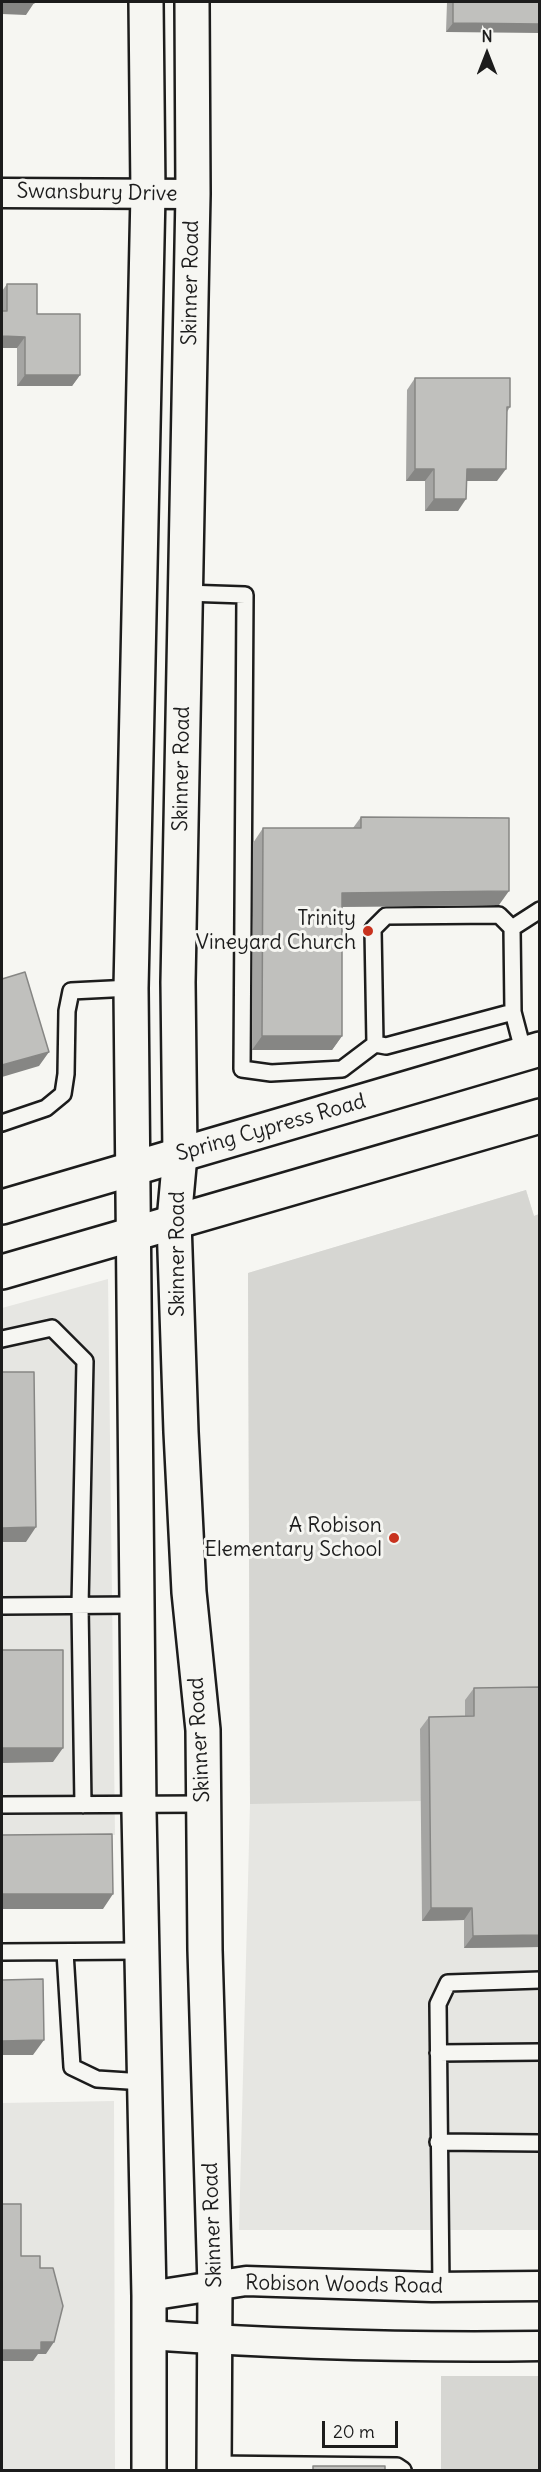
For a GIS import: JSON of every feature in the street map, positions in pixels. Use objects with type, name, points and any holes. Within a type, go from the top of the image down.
[{"type":"street","points":[[146,2],[148,193],[131,988],[136,1605],[149,2296],[149,2470]]},
{"type":"street","name":"Skinner Road","points":[[192,2],[193,194],[178,982],[180,1155],[174,1221],[189,1592],[202,1730],[205,1950],[216,2340],[213,2467]]},
{"type":"street","name":"Swansbury Drive","points":[[2,193],[193,194]]},
{"type":"street","points":[[139,586],[185,590]]},
{"type":"street","name":"Spring Cypress Road","points":[[2,1207],[532,1051]]},
{"type":"street","points":[[2,1272],[540,1116]]},
{"type":"street","name":"Robison Woods Road","points":[[149,2296],[246,2282],[441,2287],[540,2286]]},
{"type":"street","points":[[148,2335],[216,2340],[431,2347],[540,2346]]},
{"type":"lane","points":[[185,590],[245,595],[242,1069],[271,1073],[342,1069],[375,1044],[386,1046],[513,1011]]},
{"type":"lane","points":[[512,928],[540,909]]},
{"type":"lane","points":[[375,1044],[373,929],[386,916],[499,915],[512,928],[513,1011],[532,1051]]},
{"type":"lane","points":[[2,1123],[46,1108],[63,1094],[70,991],[131,988]]},
{"type":"lane","points":[[2,1339],[52,1328],[85,1361],[80,1606],[83,1805]]},
{"type":"lane","points":[[2,1606],[136,1605]]},
{"type":"lane","points":[[2,1805],[204,1804]]},
{"type":"lane","points":[[2,1952],[142,1951]]},
{"type":"lane","points":[[65,1952],[72,2067],[97,2079],[144,2082]]},
{"type":"lane","points":[[441,2287],[438,2004],[448,1983],[540,1980]]},
{"type":"lane","points":[[438,2053],[540,2052]]},
{"type":"lane","points":[[438,2142],[540,2143]]},
{"type":"lane","points":[[213,2467],[398,2466],[403,2470]]},
{"type":"shaded area","name":"A Robison Elementary School","points":[[526,1190],[534,1216],[540,1214],[539,2230],[239,2230],[250,1804],[248,1273]]},
{"type":"shaded area","points":[[526,1190],[534,1216],[539,1214],[539,1699],[465,1700],[465,1728],[420,1729],[421,1801],[250,1804],[248,1273]]},
{"type":"shaded area","points":[[108,1279],[115,1835],[2,1837],[2,1308]]},
{"type":"shaded area","points":[[114,2101],[115,2470],[2,2470],[2,2103]]},
{"type":"shaded area","points":[[441,2376],[539,2376],[539,2470],[441,2470]]},
{"type":"building","points":[[453,2],[540,2],[540,24],[453,23]]},
{"type":"building","points":[[7,284],[37,284],[37,314],[80,314],[80,375],[25,375],[25,337],[2,336],[2,311],[7,311]]},
{"type":"building","points":[[415,378],[510,378],[506,469],[467,469],[466,499],[434,499],[434,469],[415,469]]},
{"type":"building","points":[[361,817],[509,818],[509,891],[342,893],[342,1036],[262,1036],[263,828],[361,828]]},
{"type":"building","points":[[25,972],[49,1052],[2,1065],[2,979]]},
{"type":"building","points":[[2,1372],[34,1372],[36,1527],[2,1528]]},
{"type":"building","points":[[2,1650],[63,1650],[63,1748],[2,1748]]},
{"type":"building","points":[[540,1687],[540,1935],[473,1936],[472,1908],[431,1908],[429,1717],[474,1716],[474,1688]]},
{"type":"building","points":[[112,1834],[113,1894],[2,1894],[2,1835]]},
{"type":"building","points":[[43,1979],[44,2040],[2,2041],[2,1980]]},
{"type":"building","points":[[2,2204],[21,2204],[21,2256],[40,2256],[40,2268],[53,2268],[63,2306],[54,2342],[41,2342],[41,2350],[2,2350]]},
{"type":"building","points":[[313,2466],[385,2466],[385,2470],[313,2470]]},
{"type":"place","name":"Trinity Vineyard Church","points":[[368,931]]},
{"type":"place","name":"A Robison Elementary School","points":[[394,1538]]}]
